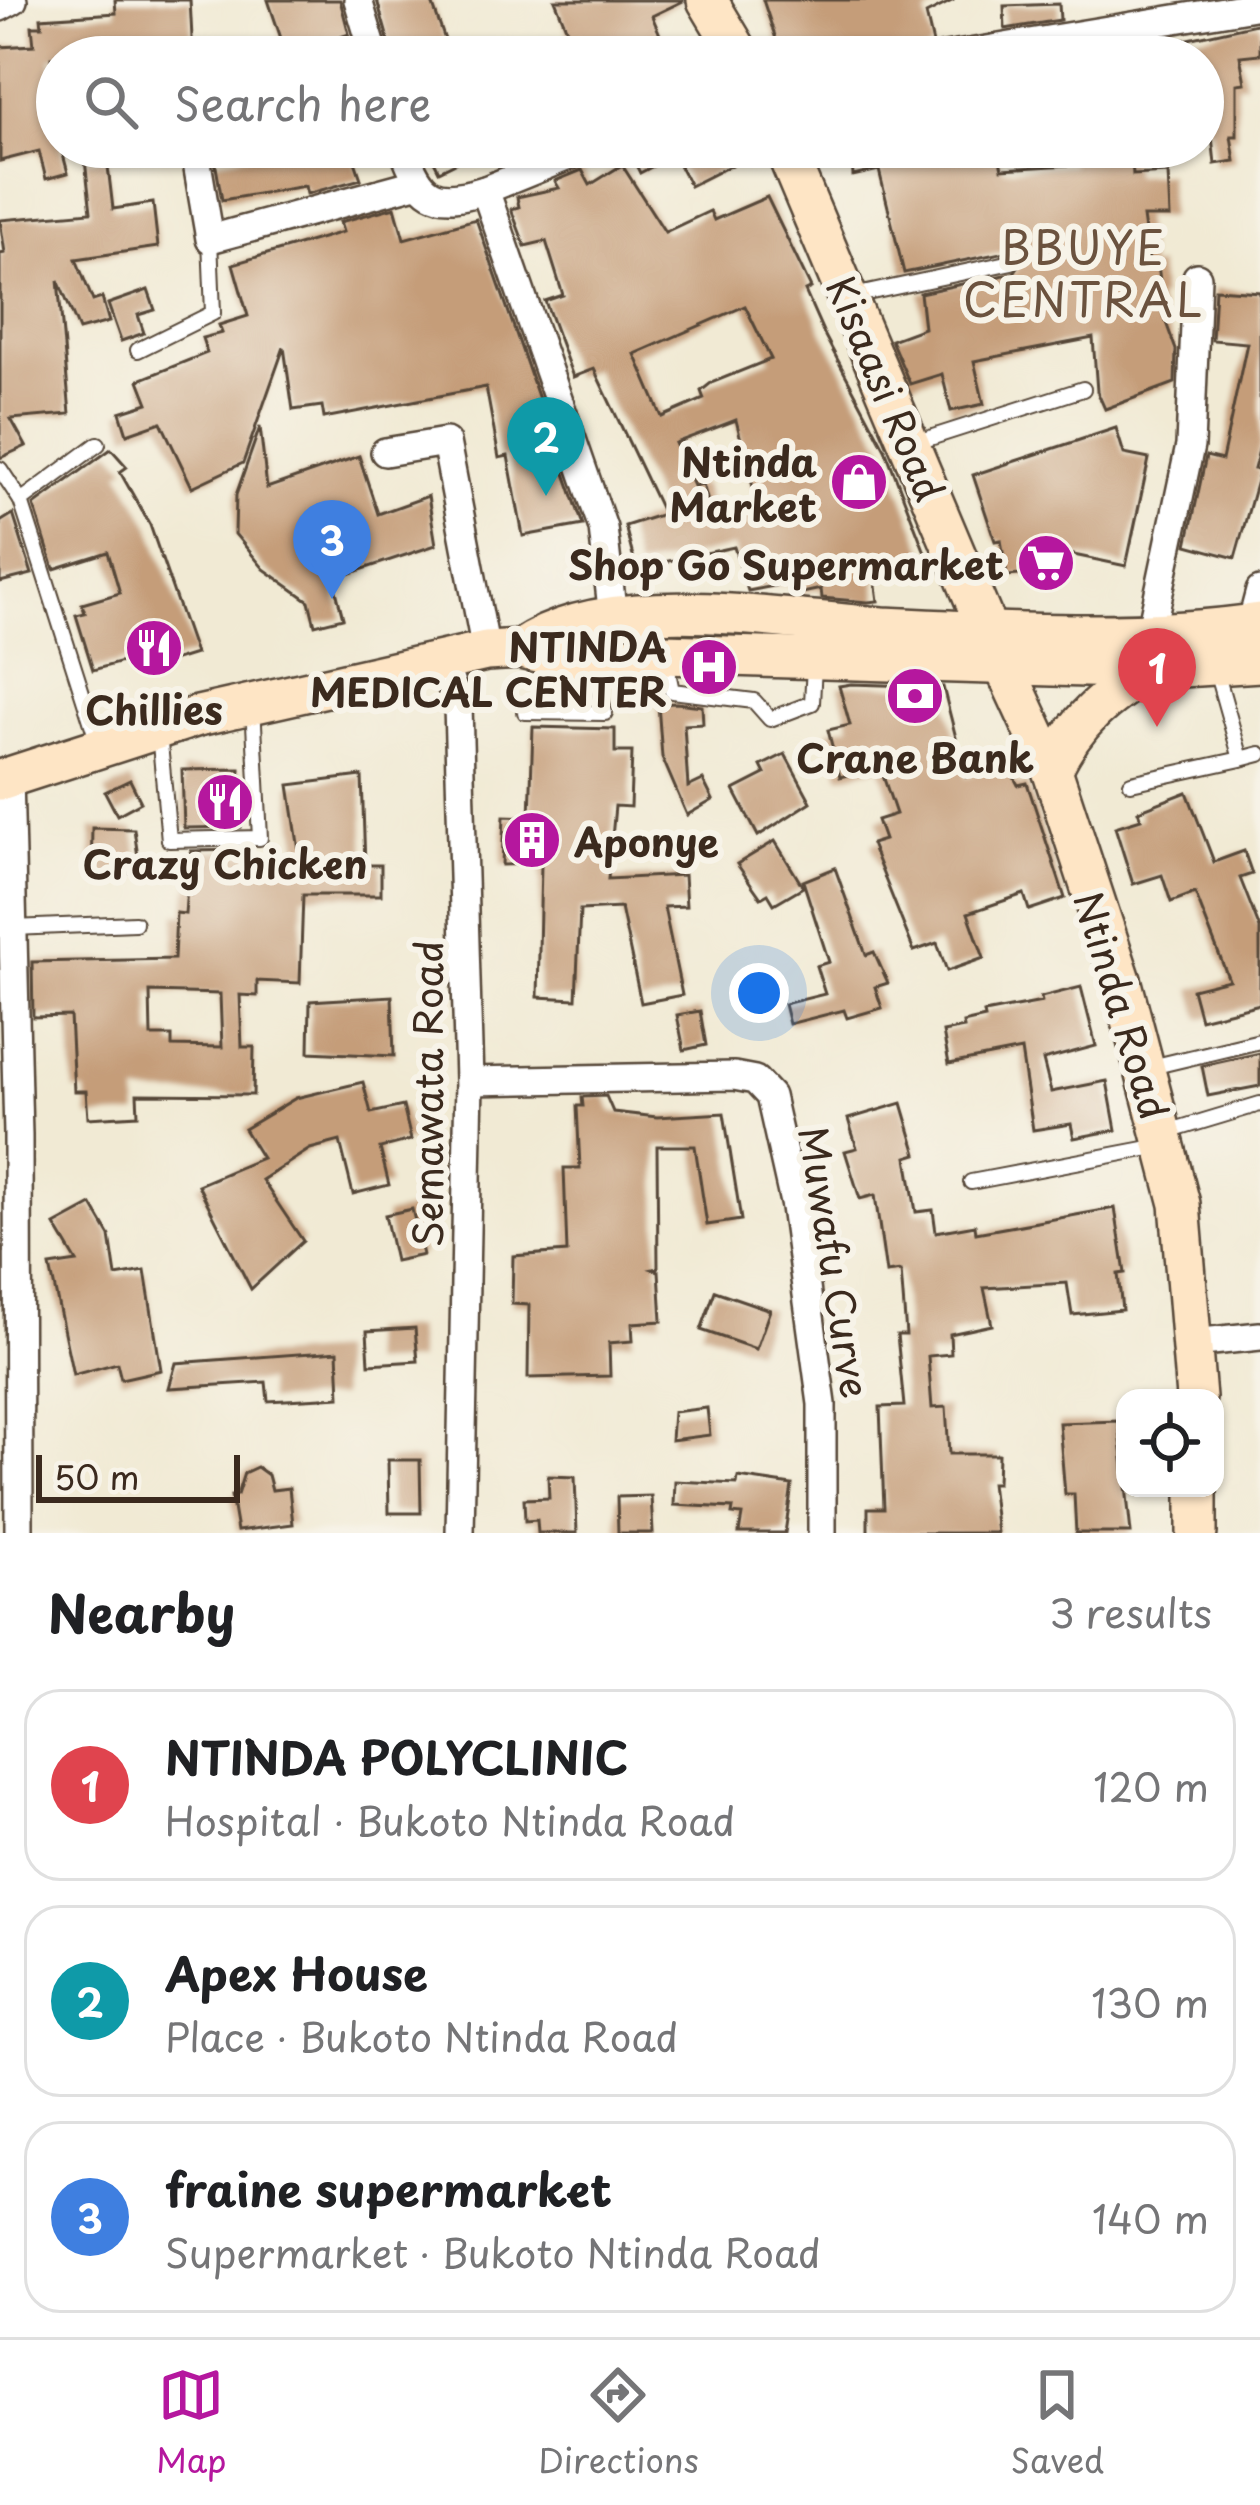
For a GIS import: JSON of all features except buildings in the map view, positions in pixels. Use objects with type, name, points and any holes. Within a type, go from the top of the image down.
[{"type":"main road","points":[[717,7],[731,36]]},
{"type":"main road","name":"Kisaasi Road","points":[[793,168],[987,629]]},
{"type":"main road","points":[[504,650],[566,625],[613,618],[699,616],[987,629],[1151,650],[1215,666],[1258,625]]},
{"type":"main road","points":[[4,778],[253,703],[442,658],[504,650],[590,660],[664,653],[1007,666],[1151,650],[1258,625]]},
{"type":"main road","name":"Ntinda Road","points":[[987,629],[1052,770],[1148,1068],[1180,1204],[1196,1389]]},
{"type":"main road","points":[[1052,770],[1069,736],[1097,702],[1151,650]]},
{"type":"main road","points":[[1197,1497],[1197,1533]]},
{"type":"street","points":[[0,7],[13,0]]},
{"type":"street","points":[[358,0],[369,36]]},
{"type":"street","points":[[1065,36],[1242,5]]},
{"type":"street","points":[[198,168],[210,239],[416,183]]},
{"type":"street","points":[[411,168],[416,183],[434,196],[455,199],[539,168]]},
{"type":"street","points":[[485,190],[604,528],[613,618]]},
{"type":"street","points":[[1151,650],[1190,446],[1197,277]]},
{"type":"street","points":[[385,452],[446,442],[504,650]]},
{"type":"street","name":"Semawata Road","points":[[442,658],[458,706],[469,1081],[460,1533]]},
{"type":"street","points":[[4,778],[13,928],[12,1526]]},
{"type":"street","name":"Muwafu Curve","points":[[469,1081],[734,1076],[754,1080],[770,1096],[795,1207],[822,1404],[822,1533]]},
{"type":"street","points":[[1193,1343],[1260,1336]]},
{"type":"lane","points":[[138,350],[213,313],[210,239]]},
{"type":"lane","points":[[848,297],[1012,262]]},
{"type":"lane","points":[[911,444],[1083,389]]},
{"type":"lane","points":[[21,501],[98,444]]},
{"type":"lane","points":[[0,469],[21,501],[100,748]]},
{"type":"lane","points":[[664,653],[672,692],[754,701],[770,719],[812,704],[814,661]]},
{"type":"lane","points":[[525,712],[605,713],[590,660]]},
{"type":"lane","points":[[1215,666],[1241,759]]},
{"type":"lane","points":[[159,728],[169,840],[260,838],[253,703]]},
{"type":"lane","points":[[1131,783],[1260,754]]},
{"type":"lane","points":[[13,928],[135,922]]},
{"type":"lane","points":[[1148,1068],[1260,1041]]},
{"type":"lane","points":[[971,1182],[1163,1139],[1260,1104]]},
{"type":"place","name":"Ntinda Market","points":[[859,482]]},
{"type":"place","name":"Apex House","points":[[546,496]]},
{"type":"place","name":"Shop Go Supermarket","points":[[1046,563]]},
{"type":"place","name":"fraine supermarket","points":[[332,599]]},
{"type":"place","name":"Chillies","points":[[154,648]]},
{"type":"place","name":"NTINDA MEDICAL CENTER","points":[[709,667]]},
{"type":"place","name":"Crane Bank","points":[[915,696]]},
{"type":"place","name":"NTINDA POLYCLINIC","points":[[1157,727]]},
{"type":"place","name":"Crazy Chicken","points":[[225,802]]},
{"type":"place","name":"Aponye","points":[[532,840]]},
{"type":"district","name":"BBUYE CENTRAL","points":[[1084,272]]}]
